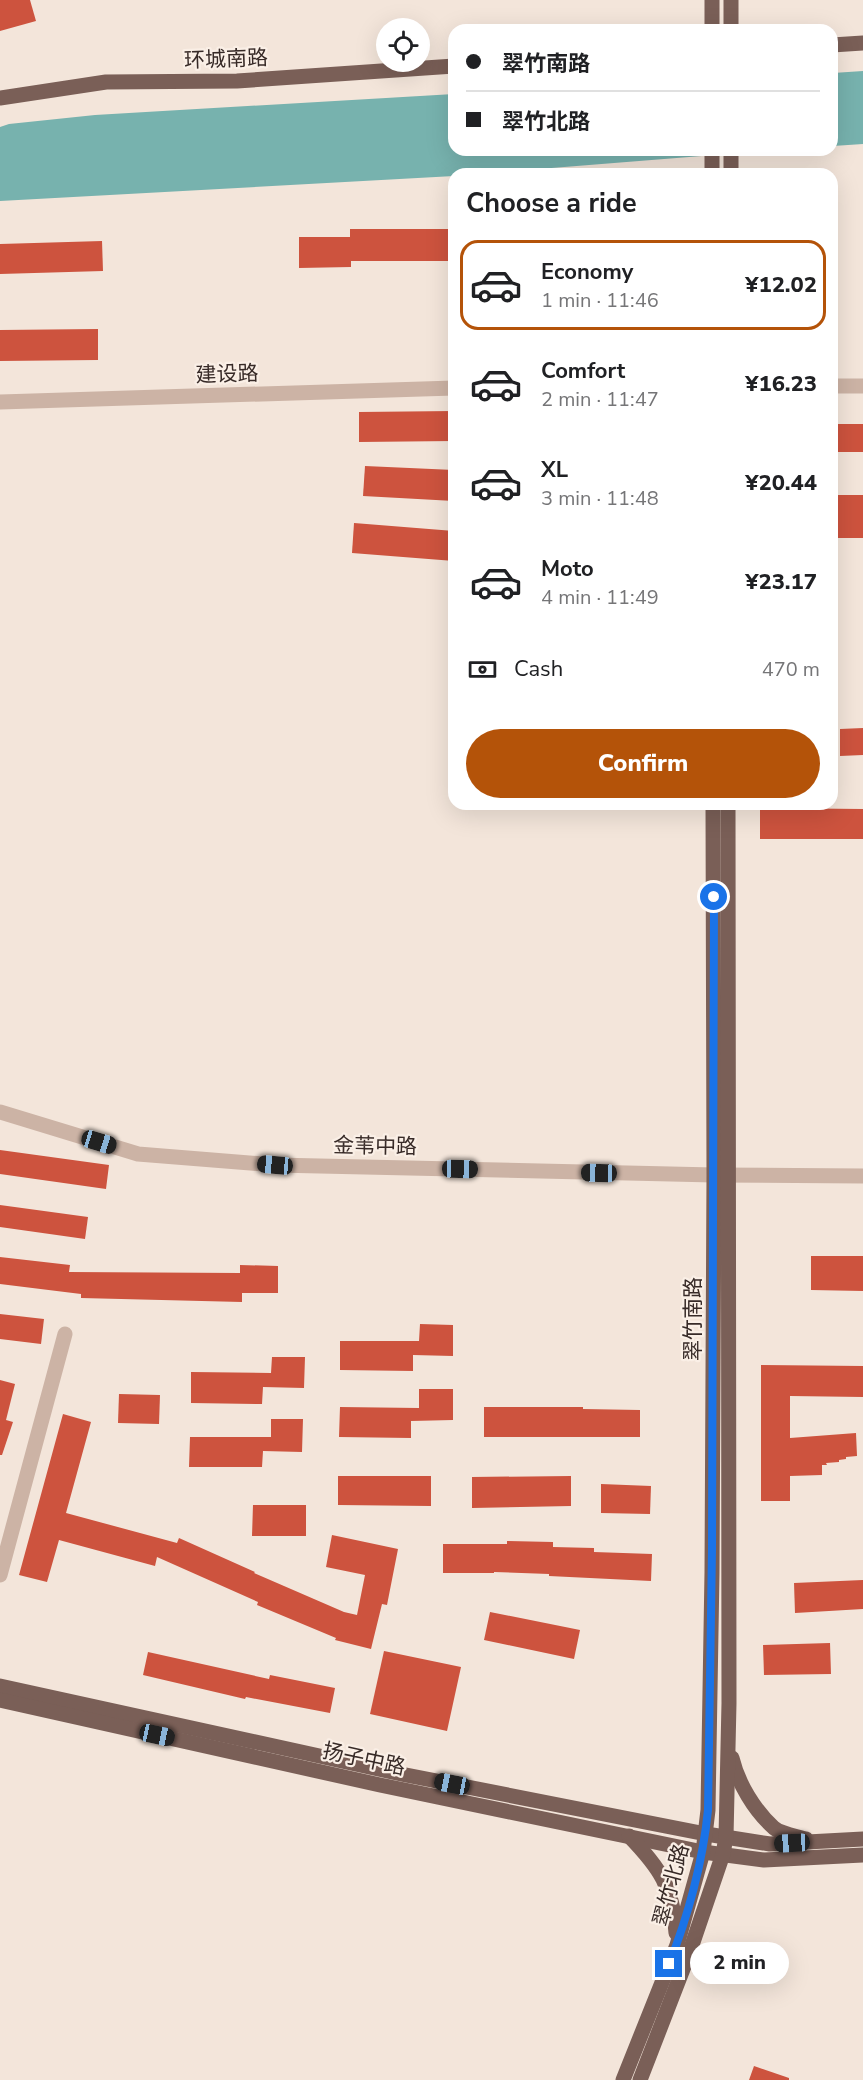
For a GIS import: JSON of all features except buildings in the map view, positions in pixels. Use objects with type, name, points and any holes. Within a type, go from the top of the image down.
[{"type":"main road","points":[[712,0],[712,24]]},
{"type":"main road","points":[[731,0],[731,24]]},
{"type":"main road","points":[[838,45],[863,43]]},
{"type":"main road","name":"环城南路","points":[[0,98],[106,82],[237,81],[448,66]]},
{"type":"main road","name":"翠竹南路","points":[[713,810],[722,1175],[728,1743],[726,1837]]},
{"type":"main road","name":"翠竹南路","points":[[706,1834],[711,1695],[728,810]]},
{"type":"main road","name":"扬子中路","points":[[0,1686],[406,1774],[706,1834],[770,1844],[863,1839]]},
{"type":"main road","name":"扬子中路","points":[[0,1700],[380,1785],[703,1852],[764,1860],[863,1855]]},
{"type":"main road","points":[[728,1743],[736,1776],[755,1805],[775,1829],[814,1842]]},
{"type":"main road","name":"翠竹北路","points":[[623,2080],[677,1945],[706,1834]]},
{"type":"main road","points":[[629,1836],[653,1861],[670,1890],[677,1945]]},
{"type":"main road","name":"翠竹北路","points":[[640,2080],[690,1951],[723,1854],[726,1837]]},
{"type":"street","points":[[838,386],[863,386]]},
{"type":"street","name":"建设路","points":[[0,402],[448,388]]},
{"type":"street","name":"金苇中路","points":[[0,1112],[138,1154],[275,1165],[863,1176]]},
{"type":"street","points":[[0,1575],[65,1334]]},
{"type":"water","points":[[863,71],[863,144],[838,146],[838,73]]},
{"type":"water","points":[[448,94],[448,156],[702,156],[553,168],[448,168],[448,176],[0,201],[0,127],[9,124],[95,115]]},
{"type":"route","points":[[669,1964],[677,1945],[703,1852],[708,1810],[711,1706],[714,897]]}]
